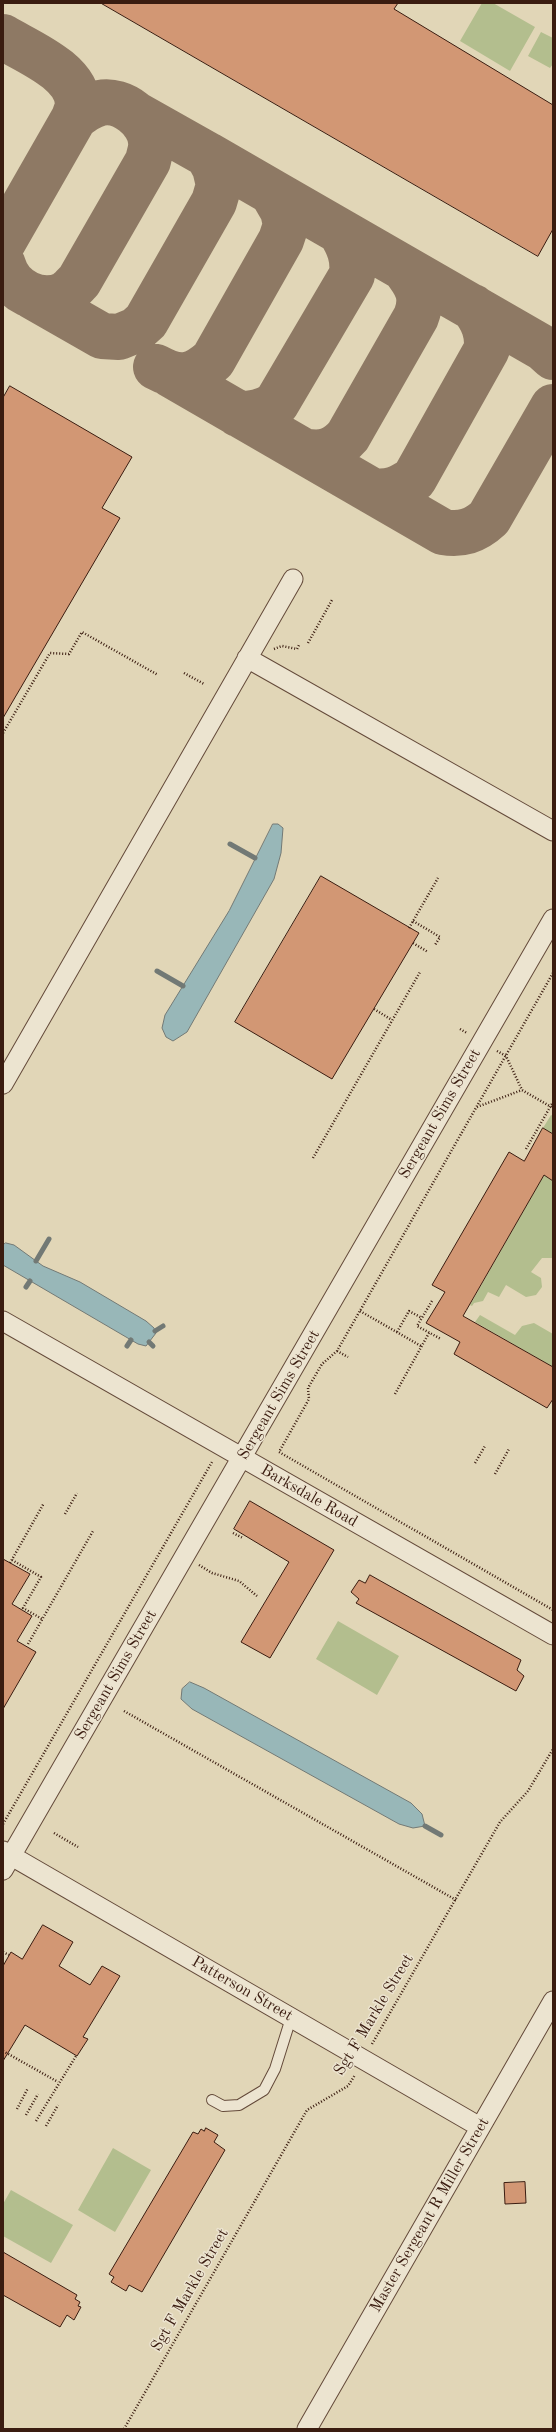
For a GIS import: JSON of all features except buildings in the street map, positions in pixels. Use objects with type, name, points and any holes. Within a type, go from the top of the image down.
[{"type":"street","points":[[3,1084],[293,579]]},
{"type":"street","points":[[247,658],[553,831]]},
{"type":"street","name":"Sergeant Sims Street","points":[[6,1859],[242,1458],[553,919]]},
{"type":"street","name":"Barksdale Road","points":[[3,1321],[553,1635]]},
{"type":"street","name":"Patterson Street","points":[[6,1859],[291,2018],[480,2127]]},
{"type":"street","name":"Master Sergeant R Miller Street","points":[[307,2429],[553,2001]]},
{"type":"lane","points":[[212,2100],[223,2106],[239,2104],[264,2090],[275,2069],[291,2018]]},
{"type":"path","points":[[308,643],[332,600]]},
{"type":"path","points":[[3,733],[50,653],[69,654],[82,632],[158,675]]},
{"type":"path","points":[[282,646],[297,649],[299,645]]},
{"type":"path","points":[[184,673],[204,684]]},
{"type":"path","points":[[409,928],[438,878]]},
{"type":"path","points":[[414,921],[440,937],[436,945]]},
{"type":"path","points":[[413,943],[428,952]]},
{"type":"path","points":[[313,1158],[420,972]]},
{"type":"path","points":[[553,973],[337,1351],[322,1364],[308,1388],[309,1399],[279,1452],[553,1610]]},
{"type":"path","points":[[374,1009],[392,1020]]},
{"type":"path","points":[[460,1029],[506,1056],[522,1090],[552,1107]]},
{"type":"path","points":[[476,1107],[522,1090]]},
{"type":"path","points":[[526,1149],[552,1107],[553,1102]]},
{"type":"path","points":[[432,1301],[417,1326],[441,1340]]},
{"type":"path","points":[[397,1332],[409,1311],[422,1318]]},
{"type":"path","points":[[360,1312],[422,1346]]},
{"type":"path","points":[[395,1394],[429,1333]]},
{"type":"path","points":[[337,1351],[348,1357]]},
{"type":"path","points":[[475,1463],[485,1446]]},
{"type":"path","points":[[495,1474],[509,1449]]},
{"type":"path","points":[[3,1824],[212,1462]]},
{"type":"path","points":[[65,1514],[77,1493]]},
{"type":"path","points":[[42,1620],[23,1608],[41,1577],[11,1562],[44,1503]]},
{"type":"path","points":[[28,1644],[93,1531]]},
{"type":"path","points":[[233,1533],[243,1538]]},
{"type":"path","points":[[218,1574],[239,1580],[257,1596]]},
{"type":"path","points":[[124,1711],[456,1900]]},
{"type":"path","name":"Sgt F Markle Street","points":[[124,2429],[307,2110],[348,2086],[500,1822],[528,1791],[553,1749]]},
{"type":"path","points":[[54,1833],[78,1847]]},
{"type":"path","points":[[3,1952],[9,1955]]},
{"type":"path","points":[[3,2051],[58,2082]]},
{"type":"path","points":[[36,2121],[58,2082],[76,2056]]},
{"type":"path","points":[[17,2109],[28,2088]]},
{"type":"path","points":[[26,2115],[38,2094]]},
{"type":"path","points":[[46,2126],[58,2105]]},
{"type":"green space","points":[[482,3],[493,3],[535,27],[510,71],[460,41]]},
{"type":"green space","points":[[541,32],[553,38],[553,64],[550,68],[528,56]]},
{"type":"green space","points":[[551,1115],[553,1116],[553,1134],[543,1128]]},
{"type":"green space","points":[[544,1175],[553,1181],[553,1258],[542,1258],[531,1272],[541,1278],[542,1287],[536,1295],[526,1297],[506,1285],[499,1297],[488,1292],[483,1301],[474,1303],[472,1306],[470,1305]]},
{"type":"green space","points":[[480,1315],[515,1335],[522,1326],[534,1323],[553,1334],[553,1367],[475,1322]]},
{"type":"green space","points":[[338,1621],[399,1656],[377,1695],[316,1659]]},
{"type":"green space","points":[[113,2148],[151,2170],[115,2232],[78,2210]]},
{"type":"green space","points":[[11,2190],[73,2225],[51,2263],[3,2236],[3,2204]]},
{"type":"water","points":[[273,824],[278,824],[283,828],[281,853],[274,879],[187,1032],[173,1041],[166,1037],[162,1028],[165,1015],[229,911]]},
{"type":"water","points":[[6,1243],[14,1245],[43,1266],[80,1282],[146,1321],[154,1328],[156,1333],[146,1346],[138,1344],[3,1265],[3,1245]]},
{"type":"water","points":[[190,1682],[204,1688],[411,1803],[422,1814],[425,1826],[413,1828],[399,1824],[192,1709],[181,1699],[182,1689]]},
{"type":"waterway","points":[[230,844],[255,858]]},
{"type":"waterway","points":[[157,971],[183,986]]},
{"type":"waterway","points":[[36,1261],[49,1239]]},
{"type":"waterway","points":[[26,1287],[30,1281]]},
{"type":"waterway","points":[[155,1331],[163,1326]]},
{"type":"waterway","points":[[127,1346],[131,1340]]},
{"type":"waterway","points":[[149,1342],[153,1346]]},
{"type":"waterway","points":[[425,1826],[441,1835]]},
{"type":"taxiway","points":[[3,37],[37,56],[60,72],[76,92],[78,104],[74,118],[3,242]]},
{"type":"taxiway","points":[[3,265],[12,282],[19,289],[28,294],[46,298],[56,297],[67,293],[79,281],[148,161],[151,142],[146,126],[126,107],[108,102],[100,103],[86,109],[74,118]]},
{"type":"taxiway","points":[[32,296],[102,336],[119,337],[136,330],[146,321],[214,202],[219,185],[215,168],[208,155],[137,115]]},
{"type":"taxiway","points":[[156,367],[172,374],[186,375],[199,371],[213,360],[281,240],[286,225],[283,211],[272,192],[208,155]]},
{"type":"taxiway","points":[[272,192],[543,348],[553,357]]},
{"type":"taxiway","points":[[238,414],[258,412],[276,404],[352,275],[350,252],[340,231]]},
{"type":"taxiway","points":[[303,451],[328,451],[348,436],[416,317],[419,303],[418,291],[416,285],[404,268]]},
{"type":"taxiway","points":[[372,491],[394,490],[414,479],[487,349],[487,337],[484,326],[473,307]]},
{"type":"taxiway","points":[[170,374],[443,532],[450,533],[468,531],[479,526],[489,518],[553,407]]}]
